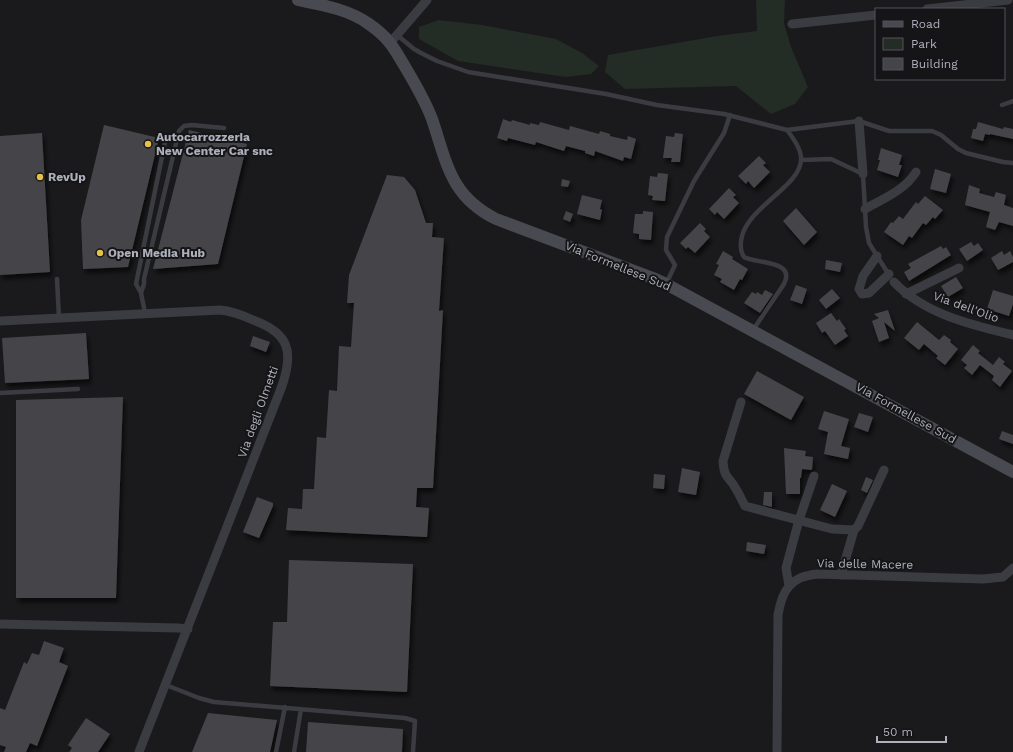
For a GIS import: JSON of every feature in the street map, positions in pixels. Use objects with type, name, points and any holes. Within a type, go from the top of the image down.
[{"type":"street","name":"Via Formellese Sud","points":[[298,0],[333,8],[357,17],[394,39],[428,108],[448,167],[456,183],[468,200],[478,209],[496,219],[666,284],[1013,472]]},
{"type":"street","points":[[394,39],[427,0]]},
{"type":"street","points":[[936,8],[1008,0]]},
{"type":"street","points":[[792,24],[875,15]]},
{"type":"street","points":[[859,121],[863,174]]},
{"type":"street","points":[[865,209],[900,189],[911,181],[916,172]]},
{"type":"street","points":[[877,256],[863,276],[859,289],[862,294],[869,292],[891,278]]},
{"type":"street","points":[[906,294],[959,268]]},
{"type":"street","name":"Via dell'Olio","points":[[891,278],[906,294],[943,314],[976,326],[1013,335]]},
{"type":"street","name":"Via degli Olmetti","points":[[0,321],[220,310],[235,313],[260,322],[275,331],[283,341],[288,356],[287,371],[282,386],[139,752]]},
{"type":"street","points":[[741,402],[723,461],[726,477],[736,488],[745,506],[832,529],[854,530]]},
{"type":"street","points":[[841,575],[854,530],[858,526],[884,470]]},
{"type":"street","points":[[777,752],[778,621],[781,599],[789,586],[786,568],[799,520],[814,476]]},
{"type":"street","name":"Via delle Macere","points":[[789,586],[796,580],[805,576],[818,574],[983,579],[1003,577],[1013,568]]},
{"type":"street","points":[[0,624],[188,629]]},
{"type":"lane","points":[[394,39],[437,61],[468,72],[606,94],[657,105],[730,115],[787,130],[859,121],[889,130],[932,131],[941,135],[958,149],[966,153],[1013,163]]},
{"type":"lane","points":[[1002,104],[1013,101]]},
{"type":"lane","points":[[666,284],[675,265],[666,250],[667,237],[694,181],[724,133],[730,115]]},
{"type":"lane","points":[[140,293],[144,284],[179,131],[184,126],[192,125],[224,128]]},
{"type":"lane","points":[[753,330],[784,284],[787,276],[785,271],[779,266],[744,257],[741,251],[743,231],[753,215],[794,176],[800,166],[801,160],[795,140],[787,130]]},
{"type":"lane","points":[[145,313],[136,284],[165,142]]},
{"type":"lane","points":[[801,160],[832,159],[863,174],[869,243],[891,278]]},
{"type":"lane","points":[[57,279],[59,318]]},
{"type":"lane","points":[[0,393],[78,389]]},
{"type":"lane","points":[[166,685],[198,698],[214,702],[301,708],[405,718],[415,721],[413,752]]},
{"type":"lane","points":[[276,752],[285,707]]},
{"type":"lane","points":[[294,752],[301,708]]},
{"type":"green space","points":[[756,0],[785,0],[784,23],[791,47],[808,87],[795,104],[771,114],[736,86],[625,89],[605,72],[608,55],[717,36],[757,31]]},
{"type":"green space","points":[[439,20],[482,25],[556,39],[582,53],[599,66],[591,74],[566,77],[458,61],[419,39],[419,27]]},
{"type":"building","points":[[503,119],[530,125],[530,123],[539,125],[540,122],[569,130],[570,126],[599,134],[600,131],[610,134],[610,136],[627,140],[628,136],[636,139],[631,159],[624,157],[623,161],[595,151],[594,156],[585,153],[585,151],[566,146],[564,151],[536,142],[535,145],[508,138],[507,141],[497,138]]},
{"type":"building","points":[[978,122],[1003,129],[1004,127],[1013,129],[1013,139],[990,134],[985,134],[983,141],[971,138],[973,129],[976,129]]},
{"type":"building","points":[[104,125],[159,138],[128,267],[83,269],[81,220]]},
{"type":"building","points":[[189,130],[247,144],[218,264],[153,269]]},
{"type":"building","points":[[42,133],[50,272],[0,275],[0,136]]},
{"type":"building","points":[[675,133],[683,134],[680,162],[671,162],[672,158],[663,158],[666,136],[674,137]]},
{"type":"building","points":[[881,148],[902,155],[899,165],[902,165],[898,177],[877,170]]},
{"type":"building","points":[[759,156],[766,163],[763,165],[770,172],[754,188],[748,181],[746,184],[738,176]]},
{"type":"building","points":[[935,169],[951,174],[946,193],[930,189]]},
{"type":"building","points":[[658,173],[668,174],[665,201],[652,200],[653,196],[648,195],[650,176],[657,177]]},
{"type":"building","points":[[387,175],[404,177],[415,190],[426,223],[433,223],[432,237],[444,238],[439,311],[443,310],[433,488],[417,488],[416,507],[429,508],[427,537],[286,530],[288,508],[302,509],[303,489],[314,489],[317,437],[326,438],[329,390],[337,391],[339,346],[351,347],[354,303],[347,303],[349,275]]},
{"type":"building","points":[[562,179],[570,181],[568,187],[561,186]]},
{"type":"building","points":[[969,185],[980,189],[979,193],[994,197],[996,192],[1006,195],[1004,205],[1013,208],[1013,226],[999,222],[995,230],[986,227],[990,212],[965,205]]},
{"type":"building","points":[[729,188],[736,195],[733,197],[739,203],[724,219],[717,212],[715,215],[709,209]]},
{"type":"building","points":[[582,195],[602,200],[600,220],[577,214]]},
{"type":"building","points":[[925,196],[943,210],[935,219],[933,217],[926,225],[923,223],[912,238],[909,236],[903,245],[884,232],[891,222],[893,223],[899,216],[903,219],[916,202],[918,204]]},
{"type":"building","points":[[796,208],[817,232],[804,245],[783,221]]},
{"type":"building","points":[[566,211],[573,214],[570,222],[563,219]]},
{"type":"building","points":[[643,211],[653,212],[651,240],[639,239],[639,234],[633,233],[635,214],[643,214]]},
{"type":"building","points":[[700,223],[706,229],[704,231],[710,237],[695,253],[688,247],[686,249],[680,243]]},
{"type":"building","points":[[971,242],[974,246],[978,243],[983,250],[967,261],[959,249]]},
{"type":"building","points":[[941,246],[943,249],[946,247],[951,255],[909,281],[904,272],[911,268],[908,264]]},
{"type":"building","points":[[723,251],[733,257],[732,259],[748,269],[734,290],[720,282],[722,279],[714,275],[719,265],[716,264]]},
{"type":"building","points":[[1002,251],[1004,255],[1010,251],[1013,257],[1013,262],[998,270],[991,258]]},
{"type":"building","points":[[826,260],[842,263],[840,272],[825,269]]},
{"type":"building","points":[[956,277],[963,288],[948,297],[941,286]]},
{"type":"building","points":[[796,285],[807,289],[802,304],[790,300]]},
{"type":"building","points":[[832,289],[840,298],[826,309],[819,300]]},
{"type":"building","points":[[765,290],[773,294],[760,313],[744,303],[752,292],[756,294],[757,292],[762,295]]},
{"type":"building","points":[[993,290],[1013,296],[1013,304],[1009,316],[987,309]]},
{"type":"building","points":[[888,310],[895,331],[884,322],[889,338],[879,342],[872,321],[879,318],[874,314]]},
{"type":"building","points":[[831,313],[837,321],[839,319],[846,329],[844,330],[848,336],[835,345],[825,331],[822,333],[816,323]]},
{"type":"building","points":[[917,322],[939,340],[944,335],[951,340],[950,342],[958,349],[945,365],[936,358],[938,356],[924,344],[919,350],[904,338]]},
{"type":"building","points":[[86,333],[89,379],[5,383],[2,338]]},
{"type":"building","points":[[253,336],[270,342],[266,352],[250,346]]},
{"type":"building","points":[[973,345],[980,351],[978,353],[993,365],[999,357],[1005,362],[1003,364],[1012,371],[1000,387],[992,380],[994,376],[980,365],[972,375],[964,368],[967,365],[961,360]]},
{"type":"building","points":[[757,371],[804,397],[791,420],[744,394]]},
{"type":"building","points":[[123,397],[116,598],[16,598],[16,400]]},
{"type":"building","points":[[824,411],[849,419],[841,446],[850,448],[848,459],[824,454],[828,432],[818,429]]},
{"type":"building","points":[[859,413],[873,417],[868,432],[854,427]]},
{"type":"building","points":[[1002,431],[1013,435],[1013,444],[999,439]]},
{"type":"building","points":[[784,448],[806,451],[805,456],[813,457],[812,470],[802,469],[800,478],[800,494],[786,494]]},
{"type":"building","points":[[682,468],[700,472],[696,495],[678,492]]},
{"type":"building","points":[[654,474],[665,475],[664,489],[653,488]]},
{"type":"building","points":[[866,477],[873,480],[867,493],[861,490]]},
{"type":"building","points":[[832,484],[847,491],[835,517],[820,510]]},
{"type":"building","points":[[764,492],[772,492],[772,507],[763,505]]},
{"type":"building","points":[[257,497],[273,503],[259,538],[243,532]]},
{"type":"building","points":[[747,542],[766,545],[764,554],[746,551]]},
{"type":"building","points":[[289,560],[413,564],[407,692],[270,686],[273,622],[287,622]]},
{"type":"building","points":[[44,641],[64,648],[59,662],[68,666],[37,746],[30,743],[26,752],[4,752],[6,747],[0,745],[0,708],[5,710],[24,662],[27,664],[32,653],[39,655]]},
{"type":"building","points":[[208,713],[277,720],[270,752],[192,752]]},
{"type":"building","points":[[86,718],[110,734],[98,752],[69,752],[72,748],[68,745]]},
{"type":"building","points":[[308,722],[403,729],[402,752],[306,752]]},
{"type":"place","name":"Autocarrozzeria New Center Car snc","points":[[148,144]]},
{"type":"place","name":"RevUp","points":[[40,177]]},
{"type":"place","name":"Open Media Hub","points":[[100,253]]}]
